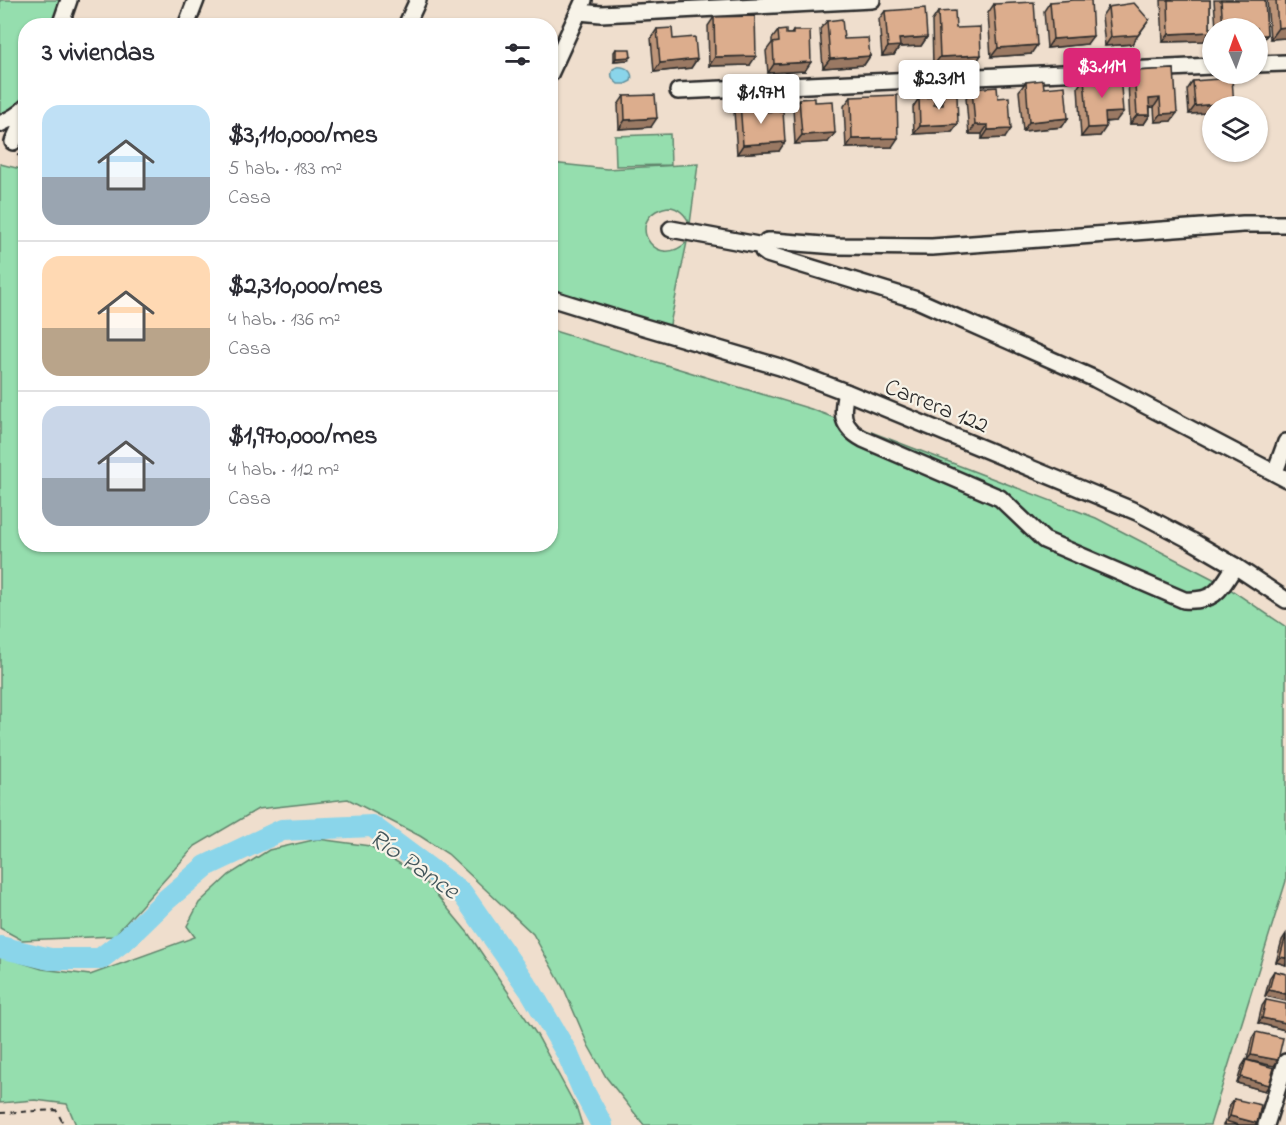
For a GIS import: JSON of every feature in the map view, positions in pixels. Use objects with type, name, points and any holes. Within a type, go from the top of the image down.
[{"type":"street","points":[[63,18],[69,0]]},
{"type":"street","points":[[190,18],[196,0]]},
{"type":"street","points":[[410,18],[418,0]]},
{"type":"street","points":[[558,56],[581,6],[601,14],[872,0]]},
{"type":"street","points":[[1268,64],[1286,63]]},
{"type":"street","points":[[678,91],[1202,66]]},
{"type":"street","points":[[0,124],[18,113]]},
{"type":"street","points":[[1286,224],[1243,224],[932,247],[836,246],[772,241],[767,241],[763,246],[763,251],[767,254],[918,300],[1095,379],[1280,475],[1286,442]]},
{"type":"street","points":[[671,229],[763,246]]},
{"type":"street","name":"Carrera 122","points":[[558,300],[780,368],[846,392],[1137,512],[1235,566],[1286,600]]},
{"type":"street","points":[[846,392],[842,408],[851,433],[1000,498],[1044,540],[1184,600],[1207,599],[1218,592],[1235,566]]},
{"type":"street","points":[[1266,1125],[1281,1089],[1286,1062]]},
{"type":"path","points":[[0,1113],[56,1110],[63,1124]]},
{"type":"green space","points":[[0,0],[69,0],[63,18],[18,18],[18,112],[0,124]]},
{"type":"green space","points":[[670,134],[671,165],[616,166],[615,136]]},
{"type":"green space","points":[[0,164],[18,168],[18,552],[558,552],[558,332],[811,409],[1096,518],[1221,583],[1286,627],[1286,881],[1210,1125],[644,1125],[606,1077],[588,1045],[565,991],[533,934],[448,854],[420,836],[348,799],[258,809],[195,846],[114,936],[22,940],[0,928]]},
{"type":"green space","points":[[558,164],[607,169],[698,164],[690,224],[680,211],[668,207],[656,211],[648,218],[645,227],[650,243],[657,249],[666,251],[676,249],[687,242],[668,334],[558,300]]},
{"type":"green space","points":[[318,839],[370,846],[421,876],[468,933],[537,1035],[577,1109],[582,1125],[76,1125],[67,1104],[35,1100],[0,1103],[0,956],[42,969],[90,975],[195,937],[187,926],[199,903],[229,875],[269,850]]},
{"type":"water","points":[[617,67],[628,70],[631,81],[625,84],[616,82],[612,74],[613,69]]},
{"type":"building","points":[[1091,0],[1093,36],[1053,39],[1050,2]]},
{"type":"building","points":[[1168,0],[1210,0],[1210,18],[1202,18],[1202,32],[1169,34]]},
{"type":"building","points":[[1221,0],[1265,0],[1266,18],[1222,18]]},
{"type":"building","points":[[1276,0],[1286,0],[1286,27],[1278,28]]},
{"type":"building","points":[[1034,2],[1037,45],[998,48],[994,4]]},
{"type":"building","points":[[1134,3],[1149,20],[1138,35],[1111,37],[1108,7]]},
{"type":"building","points":[[925,8],[927,37],[899,39],[900,46],[888,47],[885,11]]},
{"type":"building","points":[[955,11],[956,28],[980,27],[981,55],[940,57],[938,12]]},
{"type":"building","points":[[755,16],[756,56],[715,57],[714,17]]},
{"type":"building","points":[[842,19],[844,39],[868,38],[870,56],[830,59],[827,21]]},
{"type":"building","points":[[672,28],[673,39],[695,37],[697,59],[660,63],[657,29]]},
{"type":"building","points":[[786,30],[786,34],[793,34],[793,31],[810,31],[811,62],[774,64],[773,43],[779,42],[778,31]]},
{"type":"building","points":[[616,49],[630,49],[631,57],[616,58]]},
{"type":"building","points":[[1174,69],[1177,113],[1161,114],[1160,98],[1149,99],[1150,115],[1137,115],[1134,71]]},
{"type":"building","points":[[1120,75],[1123,112],[1105,113],[1106,127],[1088,128],[1084,78]]},
{"type":"building","points":[[1043,80],[1044,88],[1065,86],[1068,118],[1029,122],[1026,82]]},
{"type":"building","points":[[1202,80],[1202,84],[1232,84],[1233,96],[1202,96],[1202,105],[1195,106],[1193,81]]},
{"type":"building","points":[[997,87],[998,98],[1009,97],[1011,129],[988,130],[988,125],[975,125],[972,89]]},
{"type":"building","points":[[655,95],[657,118],[625,120],[624,96]]},
{"type":"building","points":[[897,95],[898,138],[852,139],[851,97]]},
{"type":"building","points":[[943,95],[957,95],[958,124],[920,126],[919,98],[934,97],[934,105],[943,105]]},
{"type":"building","points":[[815,98],[815,102],[833,101],[835,133],[802,135],[799,99]]},
{"type":"building","points":[[756,101],[756,112],[783,111],[785,142],[743,145],[740,102]]},
{"type":"building","points":[[1286,935],[1286,958],[1280,957]]},
{"type":"building","points":[[1274,971],[1286,974],[1286,994],[1269,990]]},
{"type":"building","points":[[1266,1000],[1286,1004],[1286,1023],[1262,1018]]},
{"type":"building","points":[[1256,1032],[1283,1038],[1278,1060],[1251,1055]]},
{"type":"building","points":[[1246,1060],[1274,1068],[1269,1085],[1241,1077]]},
{"type":"building","points":[[1234,1099],[1261,1105],[1257,1123],[1230,1116]]},
{"type":"building","points":[[1225,1121],[1239,1125],[1224,1125]]},
{"type":"waterway","name":"Río Pance","points":[[0,947],[50,959],[100,959],[127,938],[166,900],[206,866],[282,830],[372,826],[462,893],[532,993],[568,1055],[602,1125]]}]
